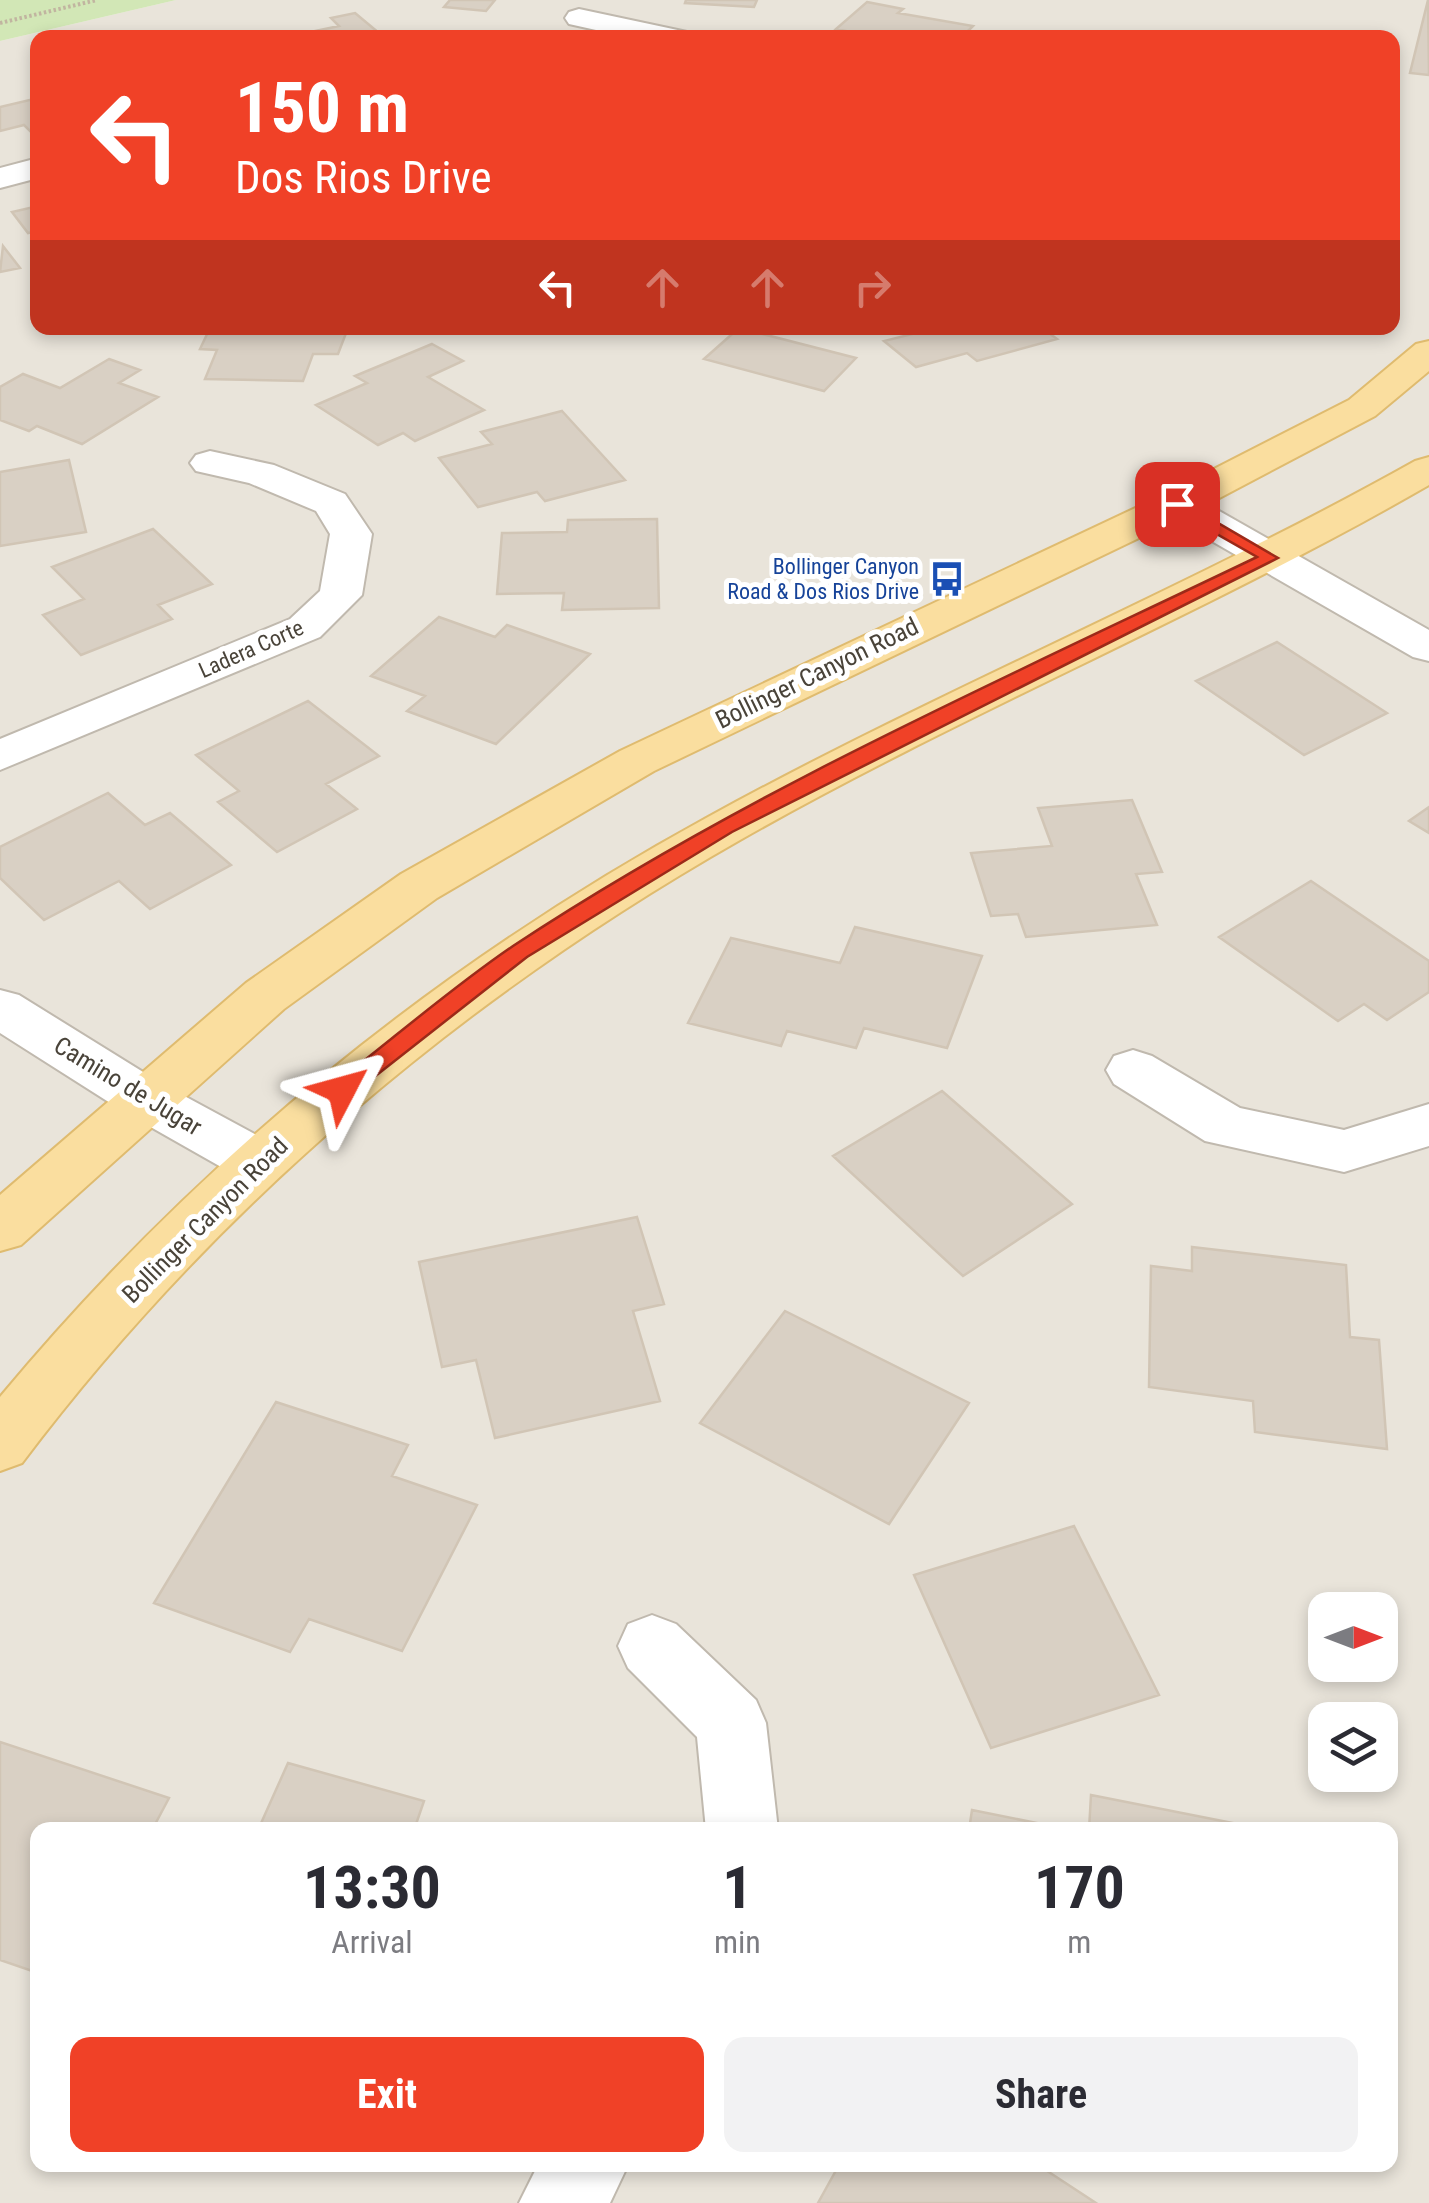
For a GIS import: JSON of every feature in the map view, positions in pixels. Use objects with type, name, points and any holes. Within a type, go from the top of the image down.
[{"type":"main road","name":"Bollinger Canyon Road","points":[[0,1228],[265,996],[419,886],[637,760],[1177,504],[1362,408],[1429,352]]},
{"type":"main road","name":"Bollinger Canyon Road","points":[[0,1444],[52,1376],[257,1161],[370,1067],[519,952],[725,828],[954,710],[1270,558],[1429,469]]},
{"type":"street","points":[[575,16],[641,30]]},
{"type":"street","points":[[0,178],[30,170]]},
{"type":"street","name":"Ladera Corte","points":[[0,756],[305,628],[341,595],[351,534],[332,503],[260,474],[210,463]]},
{"type":"street","points":[[1177,504],[1429,648]]},
{"type":"street","name":"Camino de Jugar","points":[[0,1008],[145,1099],[257,1161]]},
{"type":"street","points":[[1133,1070],[1226,1126],[1344,1152],[1429,1125]]},
{"type":"street","points":[[652,1646],[731,1722],[741,1822]]},
{"type":"street","points":[[560,2203],[583,2172]]},
{"type":"path","points":[[0,23],[96,0]]},
{"type":"shaded area","points":[[176,0],[1429,0],[1429,2203],[0,2203],[0,41],[30,34],[30,335],[1400,335],[1400,30],[47,30]]},
{"type":"green space","points":[[0,0],[176,0],[47,30],[30,30],[30,34],[0,41]]},
{"type":"building","points":[[450,0],[495,0],[486,11],[444,7]]},
{"type":"building","points":[[757,0],[754,7],[685,3]]},
{"type":"building","points":[[1428,0],[1429,75],[1410,73]]},
{"type":"building","points":[[867,2],[903,9],[898,13],[973,26],[969,30],[836,29]]},
{"type":"building","points":[[355,13],[375,30],[320,30],[339,26],[331,18]]},
{"type":"building","points":[[30,100],[30,131],[24,125],[0,131],[0,107]]},
{"type":"building","points":[[30,208],[30,233],[28,233],[12,212]]},
{"type":"building","points":[[3,246],[20,268],[0,272]]},
{"type":"building","points":[[207,335],[345,335],[338,354],[313,354],[303,381],[205,379],[217,350],[200,349]]},
{"type":"building","points":[[731,335],[766,335],[856,358],[824,391],[704,359]]},
{"type":"building","points":[[908,335],[1052,335],[1057,339],[977,361],[967,353],[916,367],[884,341]]},
{"type":"building","points":[[432,344],[463,361],[428,377],[484,410],[415,441],[403,433],[378,445],[316,405],[367,383],[355,376]]},
{"type":"building","points":[[109,359],[140,370],[119,383],[158,397],[82,444],[37,426],[29,431],[0,420],[0,387],[23,374],[60,388]]},
{"type":"building","points":[[562,411],[625,480],[545,501],[537,492],[478,507],[439,458],[492,444],[481,432]]},
{"type":"building","points":[[69,460],[86,532],[0,546],[0,472]]},
{"type":"building","points":[[657,519],[659,608],[562,610],[564,593],[497,594],[502,533],[567,532],[568,520]]},
{"type":"building","points":[[153,529],[212,584],[158,605],[172,619],[81,655],[43,615],[84,599],[52,567]]},
{"type":"building","points":[[439,617],[495,637],[507,625],[590,654],[496,744],[407,711],[425,696],[371,676]]},
{"type":"building","points":[[1277,642],[1387,713],[1304,755],[1196,681]]},
{"type":"building","points":[[308,701],[379,756],[326,784],[357,809],[277,852],[218,802],[239,791],[196,755]]},
{"type":"building","points":[[108,793],[145,825],[170,813],[231,865],[150,909],[119,881],[44,920],[0,878],[0,847]]},
{"type":"building","points":[[1132,800],[1162,872],[1136,874],[1157,925],[1026,937],[1018,914],[991,916],[971,853],[1052,846],[1038,808]]},
{"type":"building","points":[[1429,807],[1429,833],[1409,821]]},
{"type":"building","points":[[1311,881],[1429,961],[1429,992],[1387,1020],[1364,1004],[1338,1021],[1219,937]]},
{"type":"building","points":[[855,927],[982,956],[947,1048],[864,1028],[856,1048],[787,1031],[781,1046],[688,1023],[731,938],[840,963]]},
{"type":"building","points":[[942,1091],[1072,1204],[963,1276],[833,1156]]},
{"type":"building","points":[[637,1217],[664,1304],[633,1311],[660,1401],[495,1438],[476,1360],[442,1367],[419,1262]]},
{"type":"building","points":[[1192,1247],[1346,1265],[1350,1337],[1379,1340],[1387,1449],[1255,1432],[1253,1401],[1149,1387],[1151,1266],[1192,1271]]},
{"type":"building","points":[[785,1311],[969,1403],[889,1524],[700,1423]]},
{"type":"building","points":[[276,1402],[408,1445],[392,1476],[477,1505],[402,1651],[309,1619],[290,1652],[154,1603]]},
{"type":"building","points":[[1074,1526],[1159,1695],[991,1748],[914,1575]]},
{"type":"building","points":[[0,1742],[169,1798],[156,1822],[30,1822],[30,1970],[0,1960]]},
{"type":"building","points":[[288,1763],[424,1801],[417,1822],[262,1822]]},
{"type":"building","points":[[1091,1795],[1228,1822],[1089,1822]]},
{"type":"building","points":[[972,1810],[1031,1822],[970,1822]]},
{"type":"building","points":[[835,2172],[1049,2172],[1096,2203],[818,2203]]},
{"type":"place","name":"Bollinger Canyon Road & Dos Rios Drive","points":[[947,579]]},
{"type":"route","points":[[342,1090],[519,952],[725,828],[954,710],[1270,558],[1177,504]]}]
